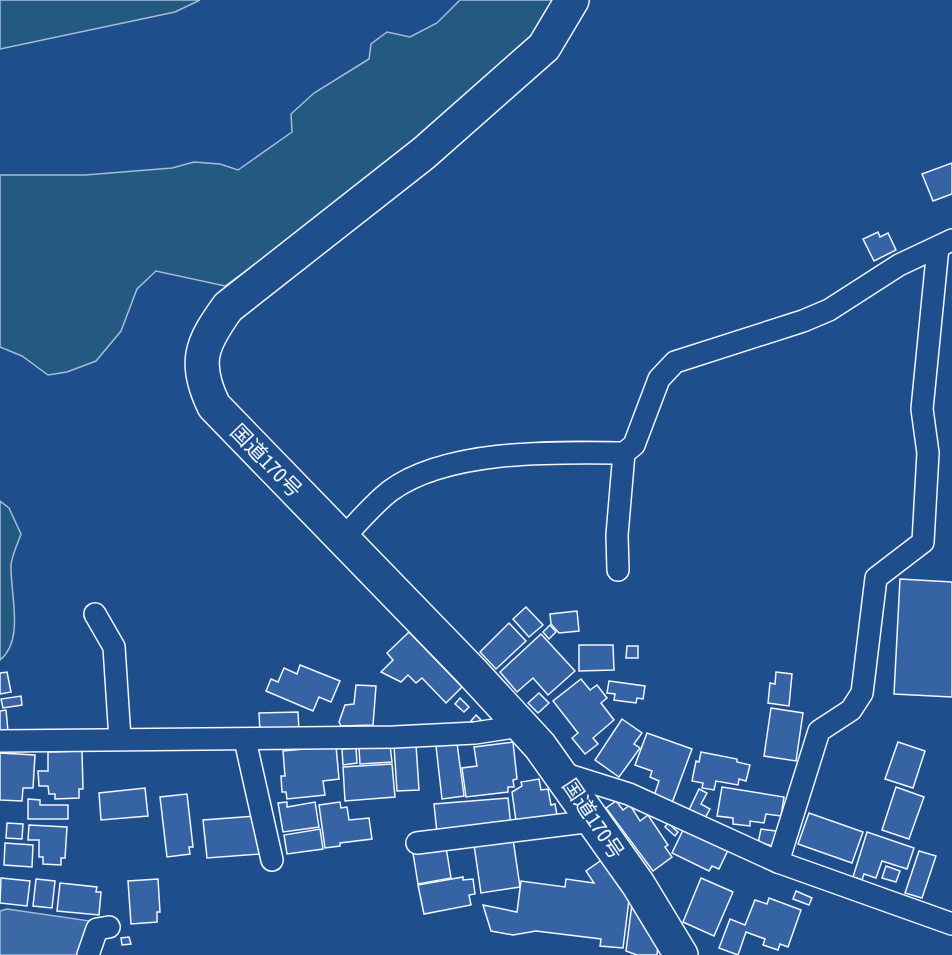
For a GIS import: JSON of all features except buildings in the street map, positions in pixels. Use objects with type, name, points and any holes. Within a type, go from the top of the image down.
[{"type":"highway","name":"国道170号","points":[[572,0],[544,47],[424,153],[228,307],[211,331],[202,355],[202,381],[214,406],[341,540],[471,671],[562,773],[638,884],[681,955]]},
{"type":"street","points":[[341,540],[390,491],[422,474],[485,457],[624,453],[634,445],[659,379],[675,362],[829,310],[899,265],[945,244]]},
{"type":"street","points":[[778,862],[819,731],[851,710],[862,693],[876,578],[923,542],[928,453],[922,409],[945,244]]},
{"type":"street","points":[[618,570],[617,535],[624,453]]},
{"type":"street","points":[[95,614],[114,647],[120,739]]},
{"type":"street","points":[[0,741],[394,737],[475,733],[521,726]]},
{"type":"street","points":[[245,740],[272,860]]},
{"type":"street","points":[[562,773],[622,791],[778,862],[952,924]]},
{"type":"street","points":[[417,843],[593,821]]},
{"type":"street","points":[[88,955],[97,929],[109,927]]},
{"type":"shaded area","points":[[0,0],[200,0],[175,12],[0,49]]},
{"type":"shaded area","points":[[460,0],[554,0],[539,30],[443,123],[315,221],[225,286],[156,271],[137,289],[121,331],[96,361],[67,372],[48,375],[22,356],[0,347],[0,175],[85,175],[172,168],[194,162],[220,164],[238,170],[292,132],[291,114],[314,93],[369,59],[371,44],[387,32],[410,37],[437,23]]},
{"type":"shaded area","points":[[0,501],[9,508],[21,534],[11,565],[14,616],[12,641],[8,651],[0,660]]},
{"type":"shaded area","points":[[7,909],[90,921],[79,955],[0,955],[0,911]]}]
